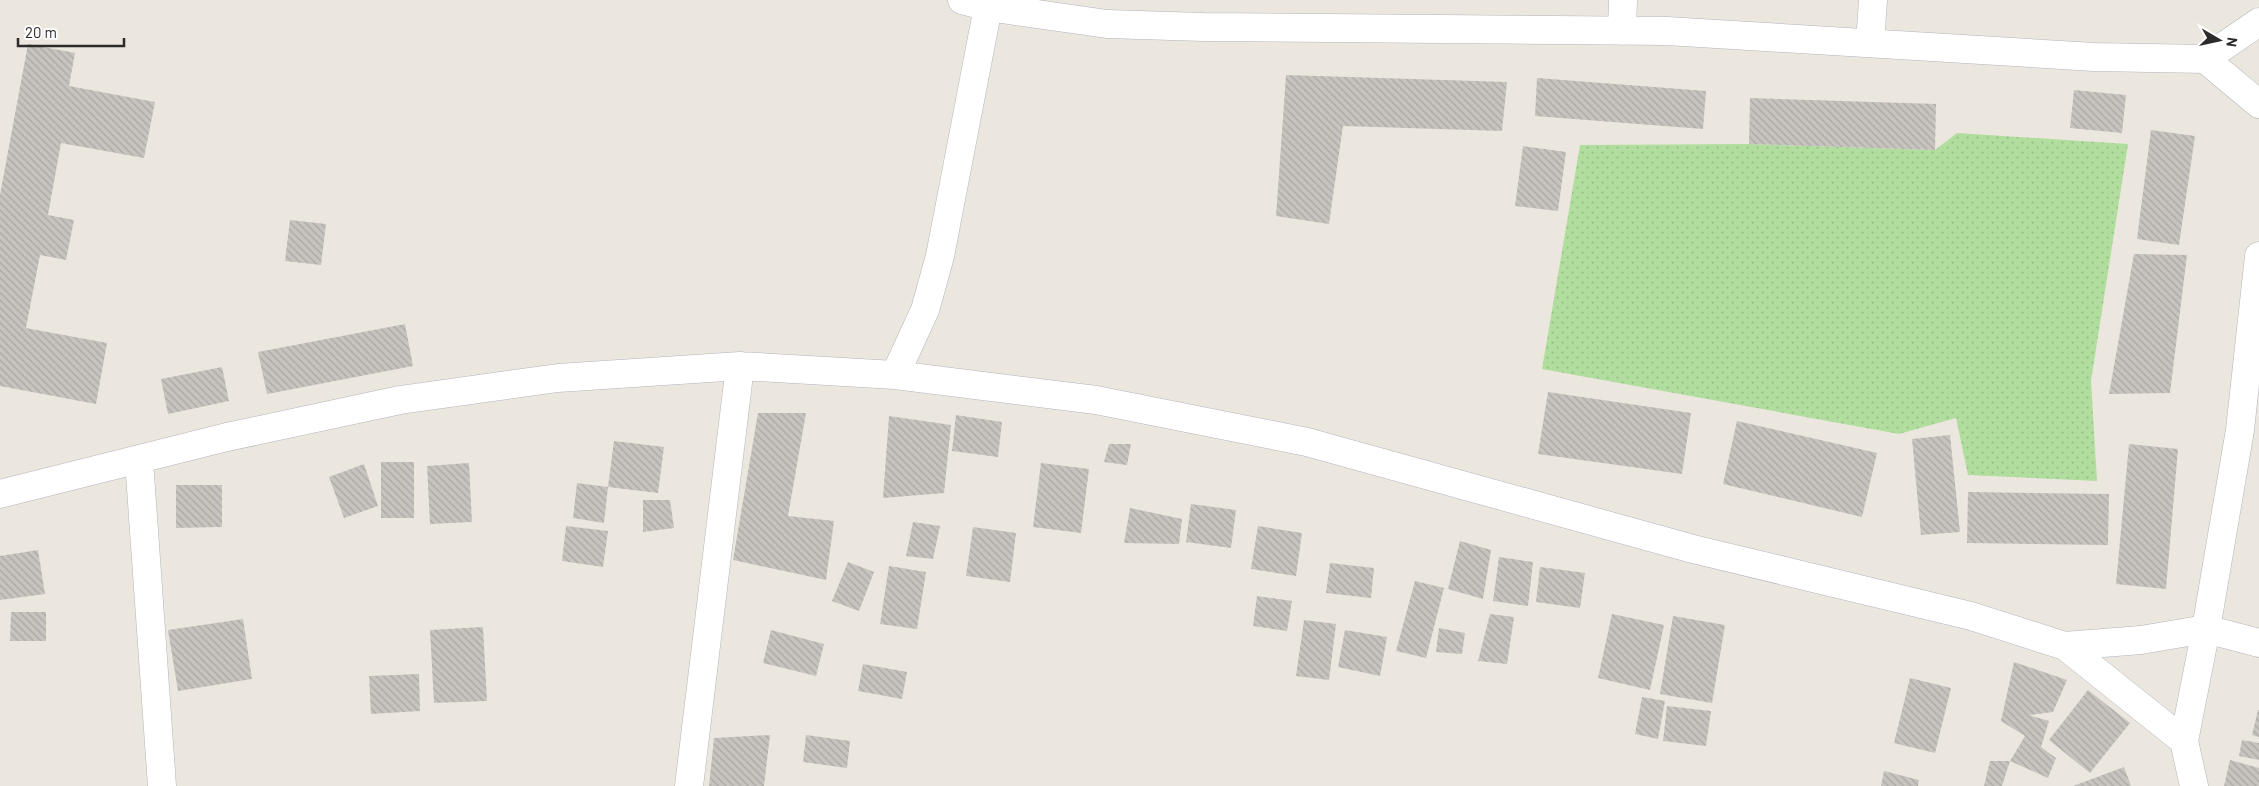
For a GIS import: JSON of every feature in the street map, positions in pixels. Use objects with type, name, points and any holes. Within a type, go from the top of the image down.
[{"type":"street","points":[[962,0],[988,7],[1037,7],[1107,24],[1202,28],[1667,31],[2094,56],[2205,59],[2259,22]]},
{"type":"street","points":[[1622,0],[1622,31]]},
{"type":"street","points":[[1870,44],[1872,0]]},
{"type":"street","points":[[895,375],[925,310],[940,256],[988,7]]},
{"type":"street","points":[[2205,59],[2259,104]]},
{"type":"street","points":[[2194,786],[2184,741],[2206,629],[2240,430],[2256,303],[2259,256]]},
{"type":"street","points":[[689,786],[740,366]]},
{"type":"street","points":[[0,494],[227,437],[400,400],[558,378],[740,366],[895,375],[1096,400],[1307,442],[1693,549],[1971,616],[2066,646],[2184,741]]},
{"type":"street","points":[[139,460],[162,786]]},
{"type":"street","points":[[2066,646],[2141,640],[2206,629],[2259,644]]},
{"type":"green space","points":[[1957,133],[2128,144],[2091,381],[2097,481],[1968,475],[1956,418],[1899,434],[1542,369],[1580,145],[1749,144],[1935,150]]},
{"type":"building","points":[[28,44],[75,53],[69,86],[155,102],[144,158],[61,143],[48,215],[74,220],[66,260],[40,255],[26,328],[107,343],[96,404],[0,386],[0,195]]},
{"type":"building","points":[[1286,75],[1507,82],[1502,131],[1343,126],[1329,224],[1276,216]]},
{"type":"building","points":[[1537,78],[1706,91],[1703,129],[1535,116]]},
{"type":"building","points":[[2074,90],[2126,95],[2122,133],[2070,128]]},
{"type":"building","points":[[1750,98],[1936,104],[1935,150],[1749,144]]},
{"type":"building","points":[[2151,130],[2195,136],[2179,245],[2137,239]]},
{"type":"building","points":[[1523,146],[1566,152],[1558,211],[1515,206]]},
{"type":"building","points":[[290,220],[326,224],[321,265],[285,261]]},
{"type":"building","points":[[2134,254],[2187,255],[2170,393],[2109,394]]},
{"type":"building","points":[[405,324],[413,366],[267,394],[258,352]]},
{"type":"building","points":[[222,367],[229,401],[168,414],[161,379]]},
{"type":"building","points":[[1548,392],[1691,413],[1682,474],[1538,454]]},
{"type":"building","points":[[758,413],[806,413],[788,516],[834,521],[826,580],[733,560]]},
{"type":"building","points":[[956,415],[1002,422],[998,457],[952,451]]},
{"type":"building","points":[[889,416],[951,425],[944,493],[883,498]]},
{"type":"building","points":[[1737,421],[1877,453],[1862,517],[1723,484]]},
{"type":"building","points":[[1950,435],[1960,532],[1921,535],[1912,439]]},
{"type":"building","points":[[614,441],[664,447],[658,493],[608,487]]},
{"type":"building","points":[[1109,444],[1131,444],[1127,465],[1104,462]]},
{"type":"building","points":[[2129,444],[2178,449],[2166,589],[2116,584]]},
{"type":"building","points":[[381,462],[414,462],[414,518],[381,518]]},
{"type":"building","points":[[469,463],[472,522],[430,524],[427,466]]},
{"type":"building","points":[[1041,463],[1089,469],[1081,533],[1033,527]]},
{"type":"building","points":[[364,464],[378,506],[344,518],[329,477]]},
{"type":"building","points":[[577,483],[608,487],[604,523],[573,518]]},
{"type":"building","points":[[176,485],[222,485],[222,527],[176,528]]},
{"type":"building","points":[[1968,492],[2109,494],[2108,545],[1967,543]]},
{"type":"building","points":[[643,500],[670,500],[674,528],[643,532]]},
{"type":"building","points":[[1191,504],[1236,510],[1231,548],[1186,542]]},
{"type":"building","points":[[1130,508],[1182,519],[1179,544],[1124,543]]},
{"type":"building","points":[[913,522],[940,526],[933,559],[906,556]]},
{"type":"building","points":[[566,526],[608,531],[603,567],[562,561]]},
{"type":"building","points":[[1258,526],[1302,533],[1296,576],[1251,569]]},
{"type":"building","points":[[973,527],[1016,533],[1010,582],[966,576]]},
{"type":"building","points":[[1460,541],[1491,550],[1483,599],[1448,589]]},
{"type":"building","points":[[38,550],[45,594],[0,600],[0,556]]},
{"type":"building","points":[[1499,557],[1533,562],[1528,606],[1493,601]]},
{"type":"building","points":[[848,562],[874,572],[859,611],[832,601]]},
{"type":"building","points":[[1330,563],[1374,568],[1371,598],[1326,593]]},
{"type":"building","points":[[889,566],[926,572],[917,629],[880,624]]},
{"type":"building","points":[[1540,567],[1585,573],[1580,608],[1536,602]]},
{"type":"building","points":[[1415,581],[1444,588],[1426,658],[1396,651]]},
{"type":"building","points":[[1257,596],[1292,601],[1287,631],[1253,626]]},
{"type":"building","points":[[11,612],[46,612],[46,641],[10,641]]},
{"type":"building","points":[[1490,614],[1514,617],[1507,664],[1478,661]]},
{"type":"building","points":[[1612,614],[1664,625],[1650,690],[1598,678]]},
{"type":"building","points":[[1673,616],[1725,625],[1712,703],[1660,694]]},
{"type":"building","points":[[243,619],[252,679],[178,691],[168,630]]},
{"type":"building","points":[[1304,620],[1336,624],[1329,680],[1296,676]]},
{"type":"building","points":[[483,627],[487,701],[434,703],[430,630]]},
{"type":"building","points":[[1439,628],[1465,633],[1462,654],[1436,652]]},
{"type":"building","points":[[771,630],[824,644],[816,676],[763,663]]},
{"type":"building","points":[[1345,630],[1387,637],[1380,676],[1338,667]]},
{"type":"building","points":[[2014,662],[2067,680],[2053,712],[2029,715],[2049,721],[2041,747],[2056,758],[2048,778],[2010,761],[2025,736],[2001,721]]},
{"type":"building","points":[[863,664],[907,672],[902,699],[858,691]]},
{"type":"building","points":[[419,674],[420,711],[371,714],[369,676]]},
{"type":"building","points":[[1910,678],[1951,688],[1935,753],[1894,743]]},
{"type":"building","points":[[2088,690],[2130,723],[2090,773],[2049,740]]},
{"type":"building","points":[[1642,697],[1665,701],[1658,739],[1635,734]]},
{"type":"building","points":[[1667,706],[1711,711],[1706,746],[1663,741]]},
{"type":"building","points":[[2259,710],[2259,737],[2252,735]]},
{"type":"building","points":[[770,735],[764,786],[709,786],[714,738]]},
{"type":"building","points":[[806,735],[850,741],[847,768],[803,762]]},
{"type":"building","points":[[2242,740],[2259,743],[2259,760],[2239,756]]},
{"type":"building","points":[[2230,760],[2259,768],[2259,786],[2224,786]]},
{"type":"building","points":[[1990,761],[2010,761],[2002,786],[1984,786]]},
{"type":"building","points":[[2124,767],[2131,786],[2073,786]]},
{"type":"building","points":[[1884,771],[1919,780],[1918,786],[1881,786]]}]
